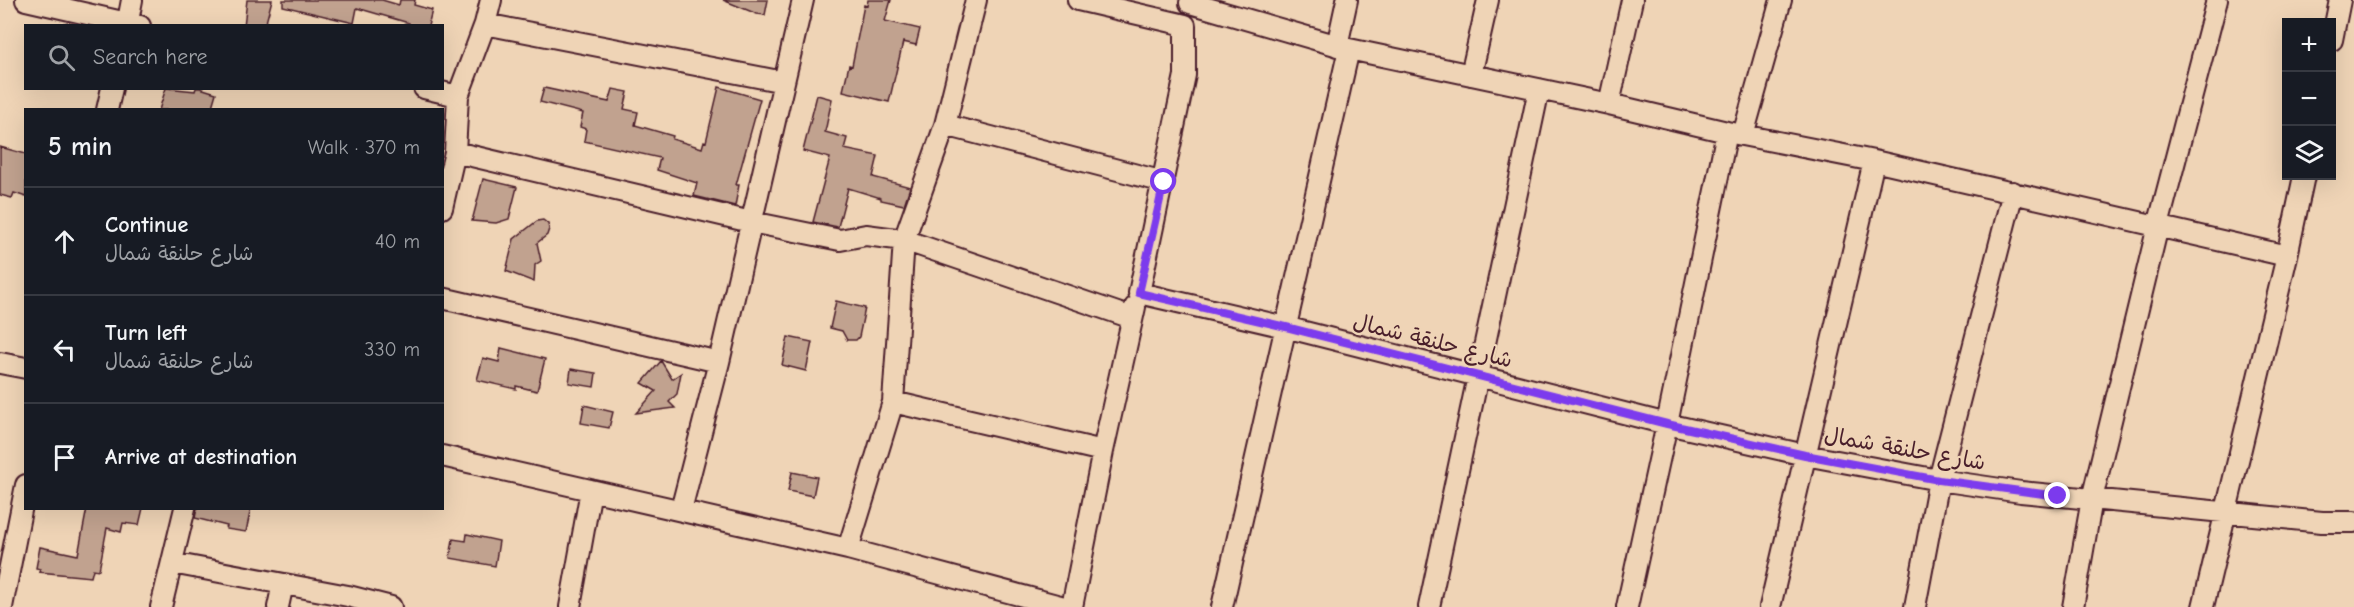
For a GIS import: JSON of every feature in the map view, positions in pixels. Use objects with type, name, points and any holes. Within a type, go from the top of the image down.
[{"type":"street","points":[[26,0],[132,24],[132,0]]},
{"type":"street","points":[[444,199],[455,152],[458,96],[485,24],[491,0]]},
{"type":"street","points":[[681,510],[719,363],[803,0]]},
{"type":"street","points":[[848,549],[893,402],[904,240],[945,125],[976,0]]},
{"type":"street","points":[[1078,0],[1185,25]]},
{"type":"street","points":[[1222,607],[1286,327],[1343,48],[1347,0]]},
{"type":"street","points":[[1471,75],[1488,0]]},
{"type":"street","points":[[1609,104],[1632,0]]},
{"type":"street","points":[[1627,607],[1735,134],[1781,0]]},
{"type":"street","points":[[2073,607],[2092,499],[2158,226],[2217,0]]},
{"type":"street","points":[[2336,18],[2340,0]]},
{"type":"street","points":[[1072,607],[1103,451],[1164,182],[1185,75],[1185,25],[1190,1],[1343,48],[1609,104],[1735,134],[1874,161],[2287,256]]},
{"type":"street","points":[[485,24],[784,82]]},
{"type":"street","points":[[1429,607],[1539,89]]},
{"type":"street","points":[[107,108],[112,90]]},
{"type":"street","points":[[432,90],[458,96]]},
{"type":"street","points":[[945,125],[1164,182]]},
{"type":"street","points":[[455,152],[751,222],[840,240],[866,235],[904,240],[1132,318]]},
{"type":"street","points":[[1770,607],[1874,161]]},
{"type":"street","points":[[2203,607],[2303,180]]},
{"type":"street","points":[[1915,607],[1939,480],[2013,192]]},
{"type":"street","name":"شارع حلنقة شمال","points":[[1139,293],[1286,327],[1667,424],[1805,455],[1939,480],[2021,492],[2322,522],[2354,522]]},
{"type":"street","points":[[444,298],[719,363]]},
{"type":"street","points":[[0,363],[24,368]]},
{"type":"street","points":[[893,402],[1103,451]]},
{"type":"street","points":[[444,456],[848,549],[1064,607]]},
{"type":"street","points":[[570,607],[591,490]]},
{"type":"street","points":[[2,607],[24,495]]},
{"type":"street","points":[[161,607],[185,510]]},
{"type":"street","points":[[172,563],[391,607]]},
{"type":"street","points":[[278,607],[283,584]]},
{"type":"building","points":[[247,0],[272,0],[266,24],[244,24]]},
{"type":"building","points":[[283,0],[382,0],[399,5],[400,0],[415,0],[414,5],[432,10],[428,24],[409,24],[357,8],[354,23],[283,6]]},
{"type":"building","points":[[723,0],[768,0],[765,15]]},
{"type":"building","points":[[868,0],[891,0],[885,21],[920,29],[916,45],[903,42],[889,102],[843,91],[849,65],[852,66],[864,5],[867,6]]},
{"type":"building","points":[[719,87],[760,99],[736,185],[739,185],[735,206],[694,196],[697,183],[657,170],[660,158],[584,141],[586,129],[580,127],[583,113],[540,102],[544,88],[609,102],[613,89],[628,92],[624,109],[638,112],[635,125],[673,136],[672,139],[702,148],[704,141],[706,142]]},
{"type":"building","points":[[165,90],[206,90],[216,93],[212,108],[160,108]]},
{"type":"building","points":[[817,95],[832,99],[825,132],[847,138],[844,149],[878,156],[873,177],[910,187],[904,205],[881,200],[881,198],[848,188],[838,227],[813,222],[830,158],[803,151]]},
{"type":"building","points":[[0,147],[24,153],[24,196],[14,193],[12,198],[0,195]]},
{"type":"building","points":[[483,179],[517,187],[509,219],[496,223],[472,221]]},
{"type":"building","points":[[543,220],[548,224],[549,229],[547,235],[537,243],[541,261],[535,265],[534,282],[506,271],[514,239],[537,221]]},
{"type":"building","points":[[836,301],[865,308],[859,337],[856,340],[847,340],[842,331],[830,328]]},
{"type":"building","points":[[788,337],[812,342],[806,371],[782,365]]},
{"type":"building","points":[[501,348],[545,359],[537,391],[516,386],[516,389],[477,380],[483,358],[499,362]]},
{"type":"building","points":[[661,361],[672,379],[681,373],[677,394],[669,402],[675,408],[636,413],[656,391],[642,383]]},
{"type":"building","points":[[571,369],[596,373],[594,387],[569,383]]},
{"type":"building","points":[[584,405],[613,412],[609,428],[581,423]]},
{"type":"building","points":[[792,472],[817,477],[813,496],[788,491]]},
{"type":"building","points":[[87,510],[143,510],[139,525],[123,523],[121,532],[107,528],[99,570],[93,569],[91,577],[39,572],[40,569],[36,568],[40,547],[78,555]]},
{"type":"building","points":[[197,510],[251,510],[246,532],[226,529],[227,526],[195,518]]},
{"type":"building","points":[[467,534],[499,541],[495,566],[450,558],[453,539],[466,541]]},
{"type":"route","points":[[1164,182],[1139,293],[1286,327],[1667,424],[1805,455],[1939,480],[2058,496]]}]
